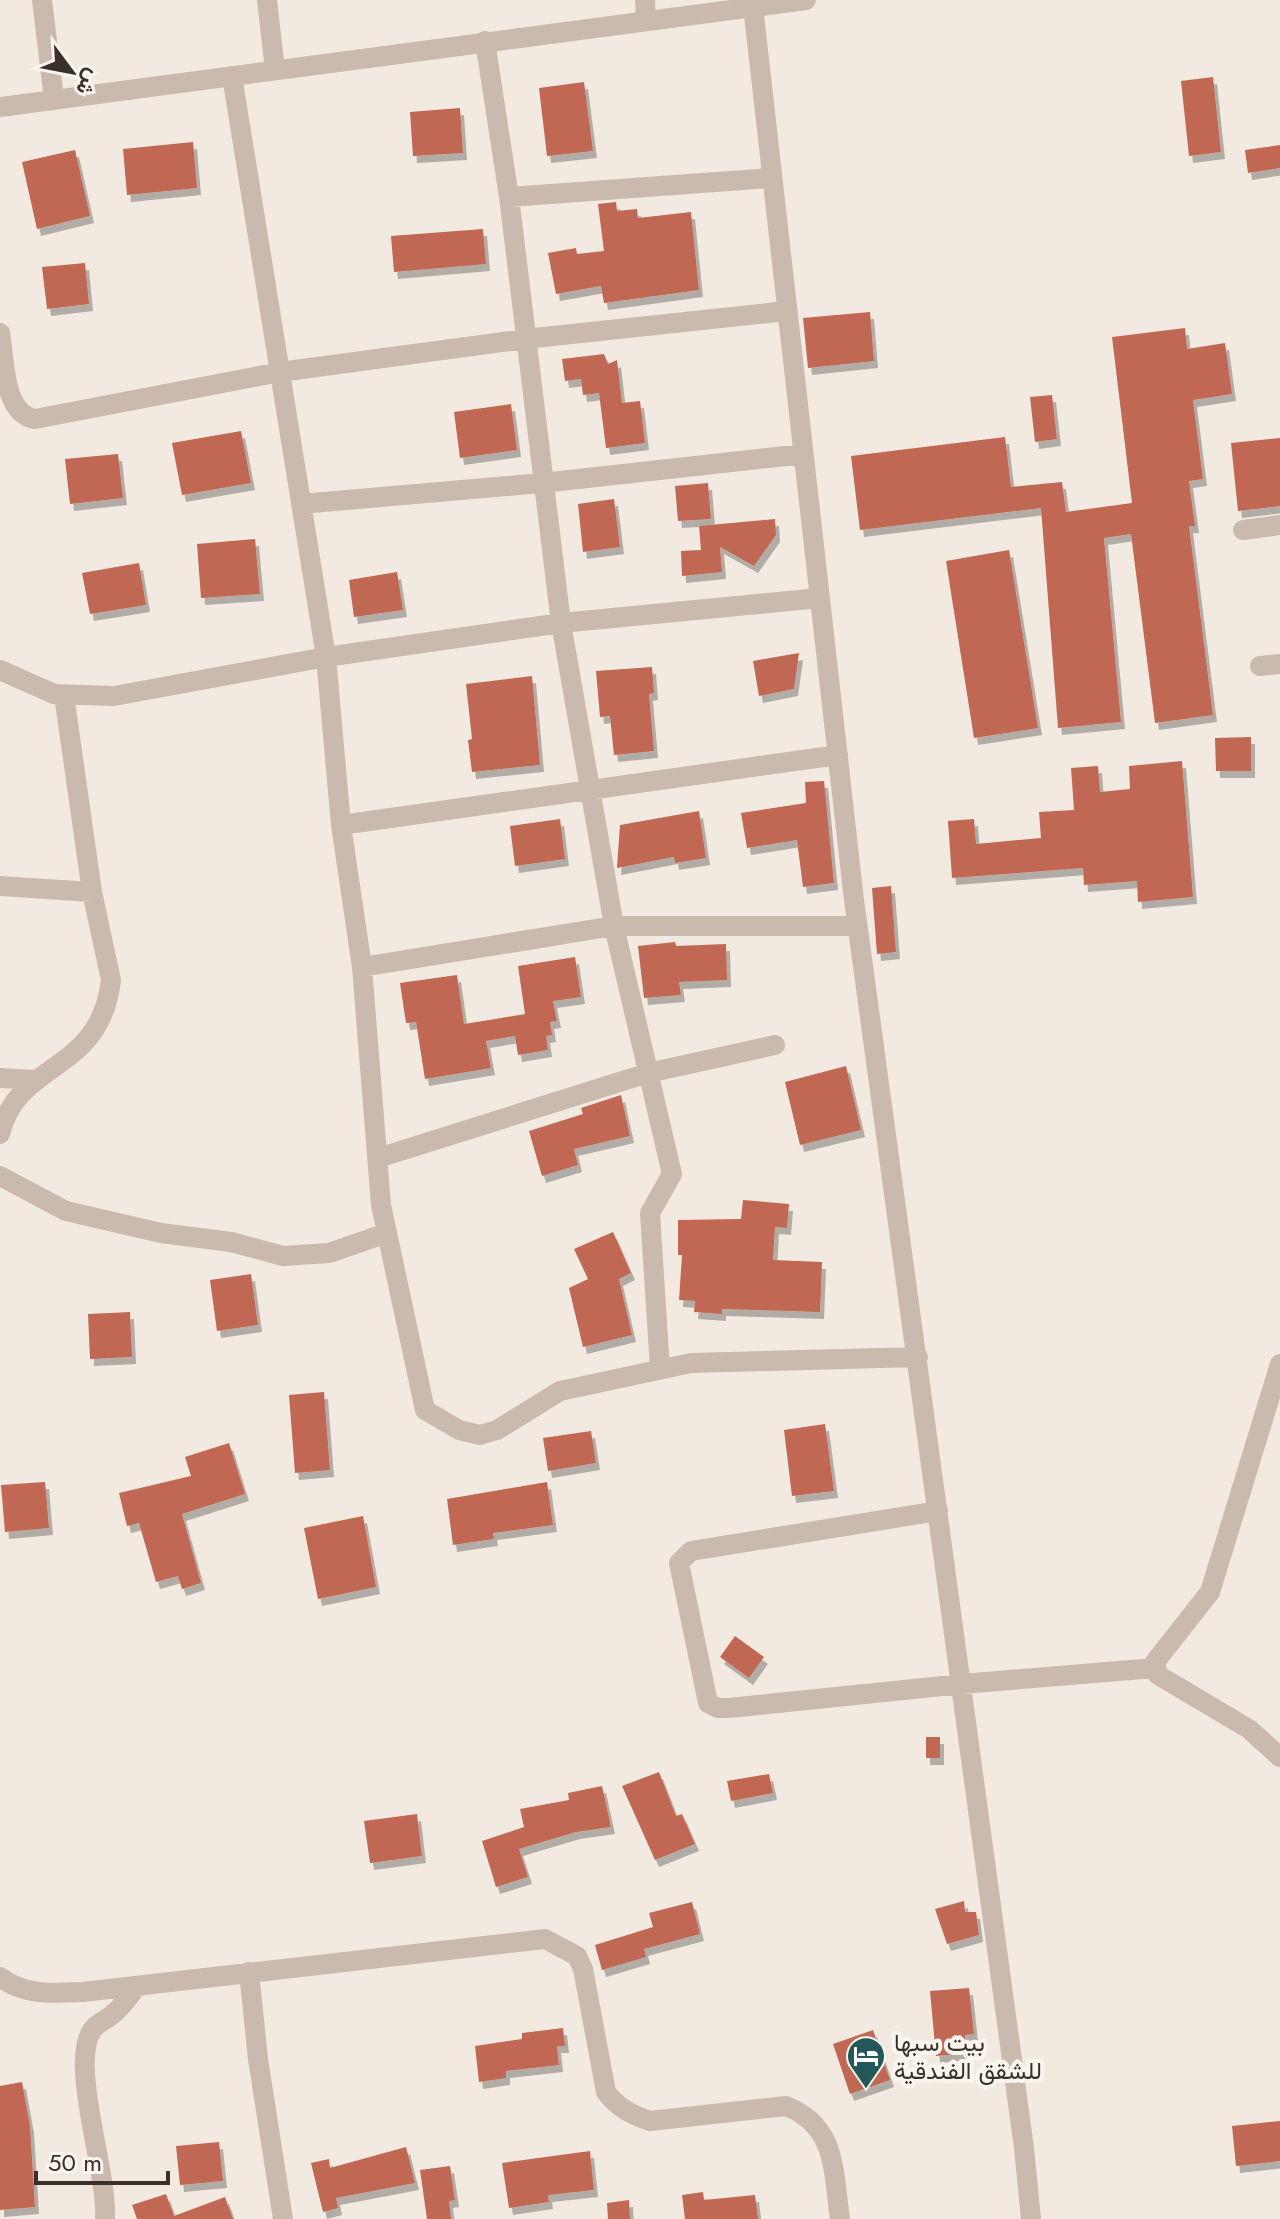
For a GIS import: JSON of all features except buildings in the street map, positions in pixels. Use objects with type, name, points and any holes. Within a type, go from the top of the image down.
[{"type":"street","points":[[42,0],[54,99]]},
{"type":"street","points":[[267,0],[275,70]]},
{"type":"street","points":[[0,107],[485,41],[646,10],[753,6],[806,0]]},
{"type":"street","points":[[753,6],[857,926],[918,1357],[1031,2219]]},
{"type":"street","points":[[485,41],[509,197],[561,623],[614,926],[672,1174],[650,1213],[660,1369]]},
{"type":"street","points":[[232,76],[326,657],[341,825],[362,967],[387,1233],[425,1410],[459,1430],[480,1435],[497,1430],[560,1391],[691,1363],[918,1357]]},
{"type":"street","points":[[509,197],[772,178]]},
{"type":"street","points":[[0,333],[13,406],[23,417],[35,419],[280,372],[525,339],[787,311]]},
{"type":"street","points":[[301,504],[542,483],[804,454]]},
{"type":"street","points":[[1243,530],[1280,525]]},
{"type":"street","points":[[0,670],[21,682],[64,695],[114,696],[326,657],[561,623],[820,598]]},
{"type":"street","points":[[0,1134],[9,1108],[35,1080],[64,1064],[94,1034],[106,1008],[111,980],[92,892],[64,695]]},
{"type":"street","points":[[341,825],[838,755]]},
{"type":"street","points":[[0,886],[92,892]]},
{"type":"street","points":[[362,967],[614,926],[857,926]]},
{"type":"street","points":[[378,1158],[648,1073],[775,1045]]},
{"type":"street","points":[[0,1078],[35,1080]]},
{"type":"street","points":[[0,1176],[66,1211],[161,1233],[231,1242],[283,1256],[329,1253],[387,1233]]},
{"type":"street","points":[[1280,1364],[1210,1592],[1198,1612],[1156,1656],[1155,1668],[1158,1675],[1249,1729],[1280,1757]]},
{"type":"street","points":[[938,1511],[702,1547],[679,1563],[708,1703],[718,1708],[1155,1668]]},
{"type":"street","points":[[0,1977],[12,1986],[42,1994],[545,1939],[577,1956],[583,1969],[606,2092],[613,2101],[630,2114],[650,2121],[786,2106],[801,2112],[825,2135],[840,2219]]},
{"type":"street","points":[[249,1972],[258,2059],[283,2219]]},
{"type":"street","points":[[105,2219],[107,2193],[85,2082],[84,2052],[94,2026],[114,2014],[137,1986]]},
{"type":"place","name":"بيت سبها للشقق الفندقية","points":[[866,2090]]}]
